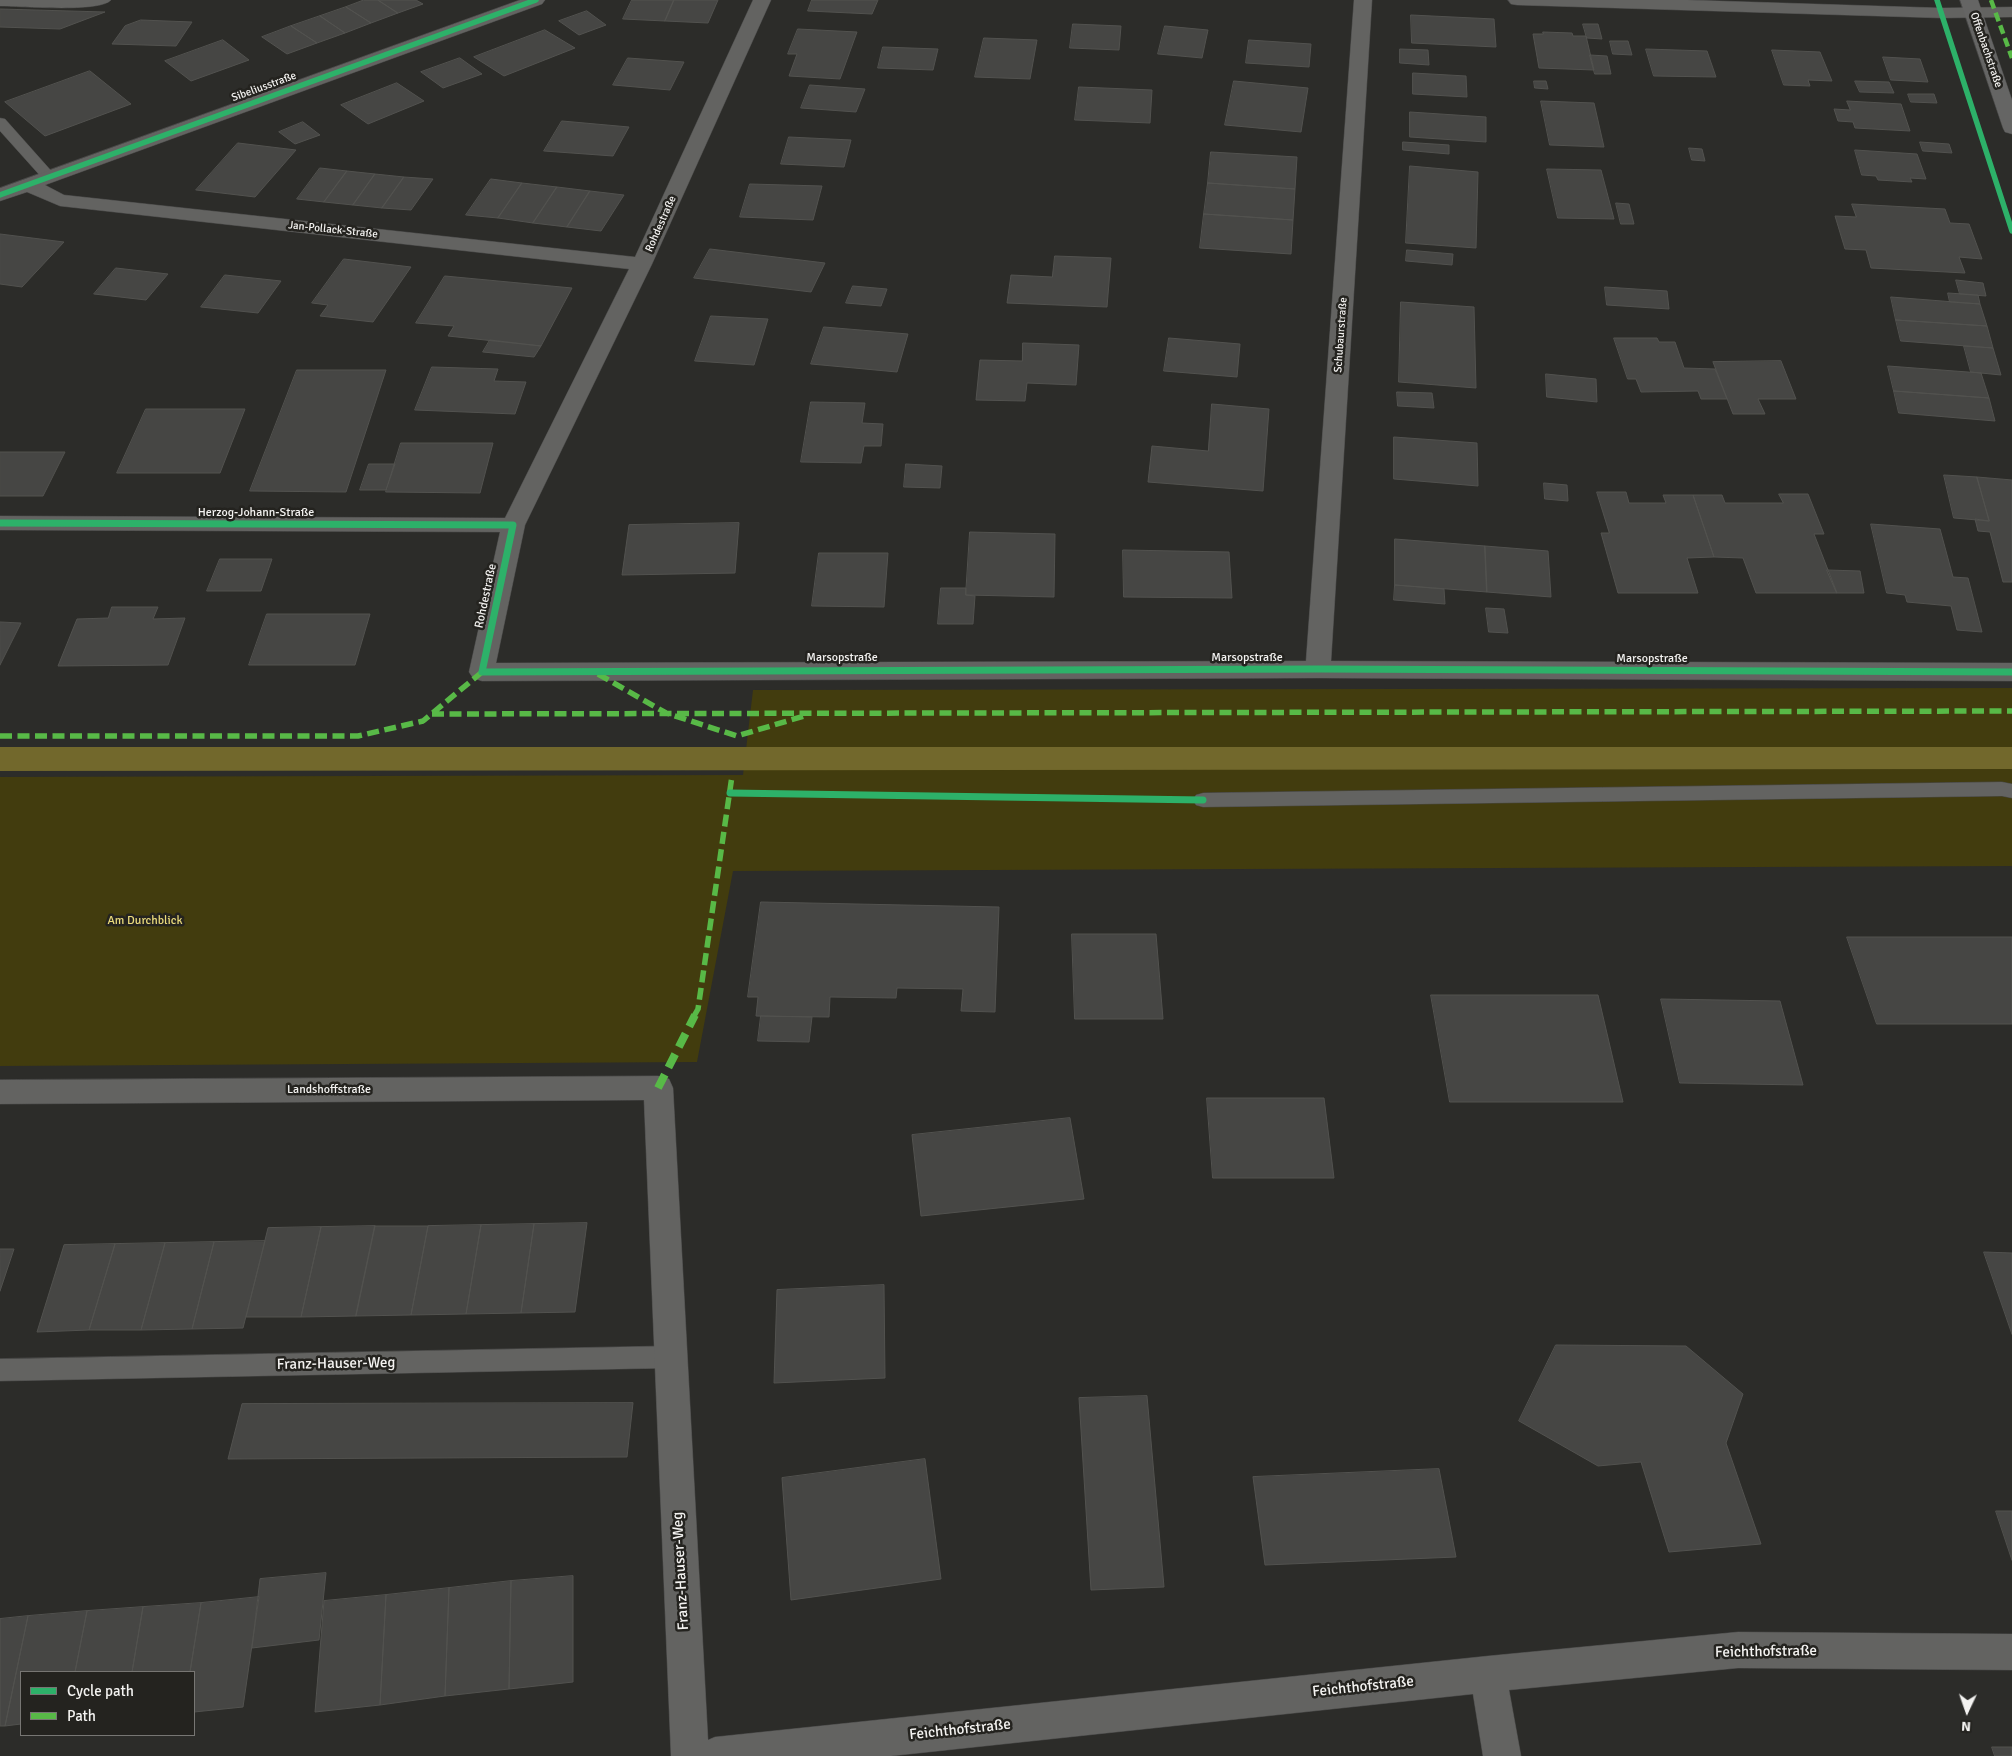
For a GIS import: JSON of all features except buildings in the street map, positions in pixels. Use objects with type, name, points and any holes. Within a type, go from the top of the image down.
[{"type":"street","name":"Sibeliusstraße","points":[[0,195],[536,0]]},
{"type":"street","name":"Rohdestraße","points":[[482,672],[513,525],[642,264],[762,0]]},
{"type":"street","name":"Schubaurstraße","points":[[1318,669],[1363,0]]},
{"type":"street","points":[[1517,0],[1971,6],[2012,12]]},
{"type":"street","name":"Offenbachstraße","points":[[1971,6],[2012,128]]},
{"type":"street","name":"Jan-Pollack-Straße","points":[[28,186],[60,200],[642,264]]},
{"type":"street","name":"Herzog-Johann-Straße","points":[[0,523],[513,525]]},
{"type":"street","name":"Marsopstraße","points":[[482,672],[620,670],[1318,669],[2012,672]]},
{"type":"street","name":"Landshoffstraße","points":[[0,1092],[658,1088]]},
{"type":"street","name":"Franz-Hauser-Weg","points":[[658,1088],[690,1756]]},
{"type":"street","name":"Feichthofstraße","points":[[715,1756],[1488,1674],[1738,1650],[2012,1652]]},
{"type":"street","points":[[1488,1674],[1502,1756]]},
{"type":"lane","points":[[0,2],[93,4],[104,0]]},
{"type":"lane","points":[[0,122],[49,178]]},
{"type":"lane","points":[[1203,800],[2002,789],[2012,791]]},
{"type":"lane","name":"Franz-Hauser-Weg","points":[[0,1370],[671,1357]]},
{"type":"green space","name":"Am Durchblick","points":[[2012,688],[2012,866],[733,871],[697,1062],[0,1066],[0,777],[743,775],[753,690]]},
{"type":"shaded area","points":[[0,747],[2012,747],[2012,769],[0,771]]},
{"type":"marked path","points":[[1991,0],[2012,58]]},
{"type":"marked path","points":[[0,736],[358,736],[423,721],[482,672]]},
{"type":"marked path","points":[[598,674],[666,713],[737,736],[804,716]]},
{"type":"marked path","points":[[432,714],[2012,711]]},
{"type":"marked path","points":[[658,1088],[698,1009],[732,776]]},
{"type":"cycle path","points":[[0,195],[536,0]]},
{"type":"cycle path","points":[[1937,0],[2012,231]]},
{"type":"cycle path","points":[[0,523],[513,525],[482,672],[1318,669],[2012,672]]},
{"type":"cycle path","points":[[730,793],[1203,800]]}]
